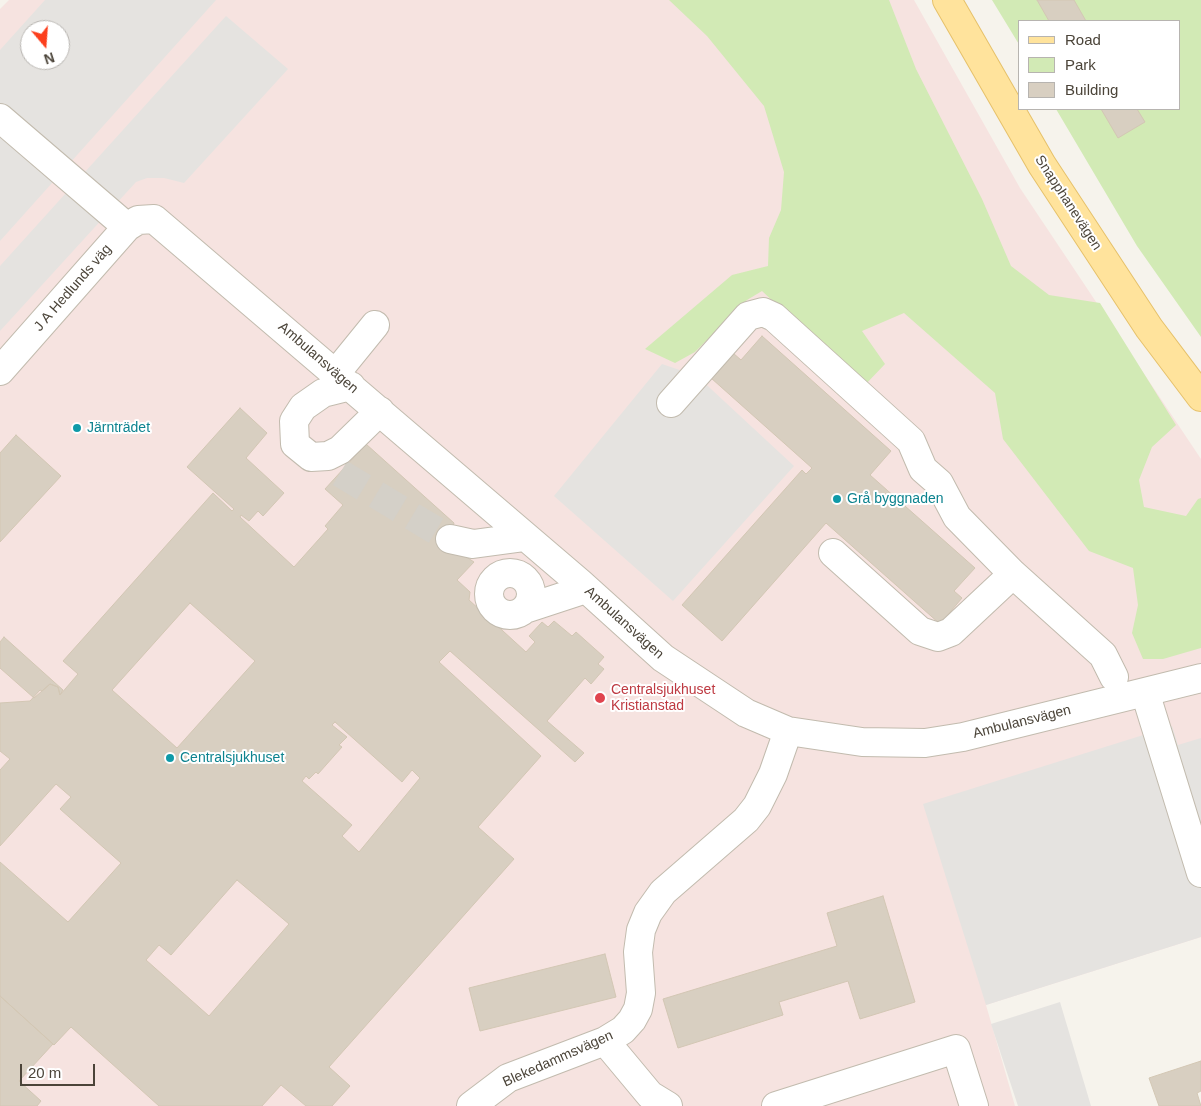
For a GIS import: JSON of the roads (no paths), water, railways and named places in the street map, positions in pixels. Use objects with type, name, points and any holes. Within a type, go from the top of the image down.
[{"type":"main road","name":"Snapphanevägen","points":[[947,0],[1042,165],[1149,328],[1201,397]]},
{"type":"street","points":[[0,118],[127,227]]},
{"type":"street","name":"J A Hedlunds väg","points":[[0,371],[127,227],[138,220],[154,219]]},
{"type":"street","name":"Ambulansvägen","points":[[154,219],[380,411],[512,540],[586,589],[663,658],[746,713],[788,731],[862,742],[925,743],[963,737],[1201,678]]},
{"type":"street","points":[[671,402],[748,316],[763,312],[774,317],[911,441],[923,469],[939,483],[957,517],[1012,574],[1102,655],[1114,677]]},
{"type":"street","points":[[340,473],[311,457],[294,444],[294,421],[303,407],[343,380],[375,325]]},
{"type":"street","points":[[311,457],[328,456],[340,450],[380,411]]},
{"type":"street","points":[[450,539],[473,544],[512,540],[512,573],[498,577],[492,584],[490,598],[500,612],[506,615],[515,615],[525,609],[586,589]]},
{"type":"street","points":[[833,553],[920,631],[938,637],[951,632],[1012,574]]},
{"type":"street","points":[[1145,692],[1201,873]]},
{"type":"street","name":"Blekedammsvägen","points":[[471,1106],[508,1078],[605,1040],[623,1030],[638,1009],[641,994],[638,952],[641,930],[648,914],[663,892],[746,820],[757,806],[773,774],[788,731]]},
{"type":"street","points":[[605,1040],[650,1095],[668,1106]]},
{"type":"street","points":[[776,1106],[956,1050],[974,1106]]},
{"type":"tunnel","points":[[340,473],[450,539]]},
{"type":"place","name":"Järnträdet","points":[[77,428]]},
{"type":"place","name":"Grå byggnaden","points":[[837,499]]},
{"type":"place","name":"Centralsjukhuset Kristianstad","points":[[600,698]]},
{"type":"place","name":"Centralsjukhuset","points":[[170,758]]}]
